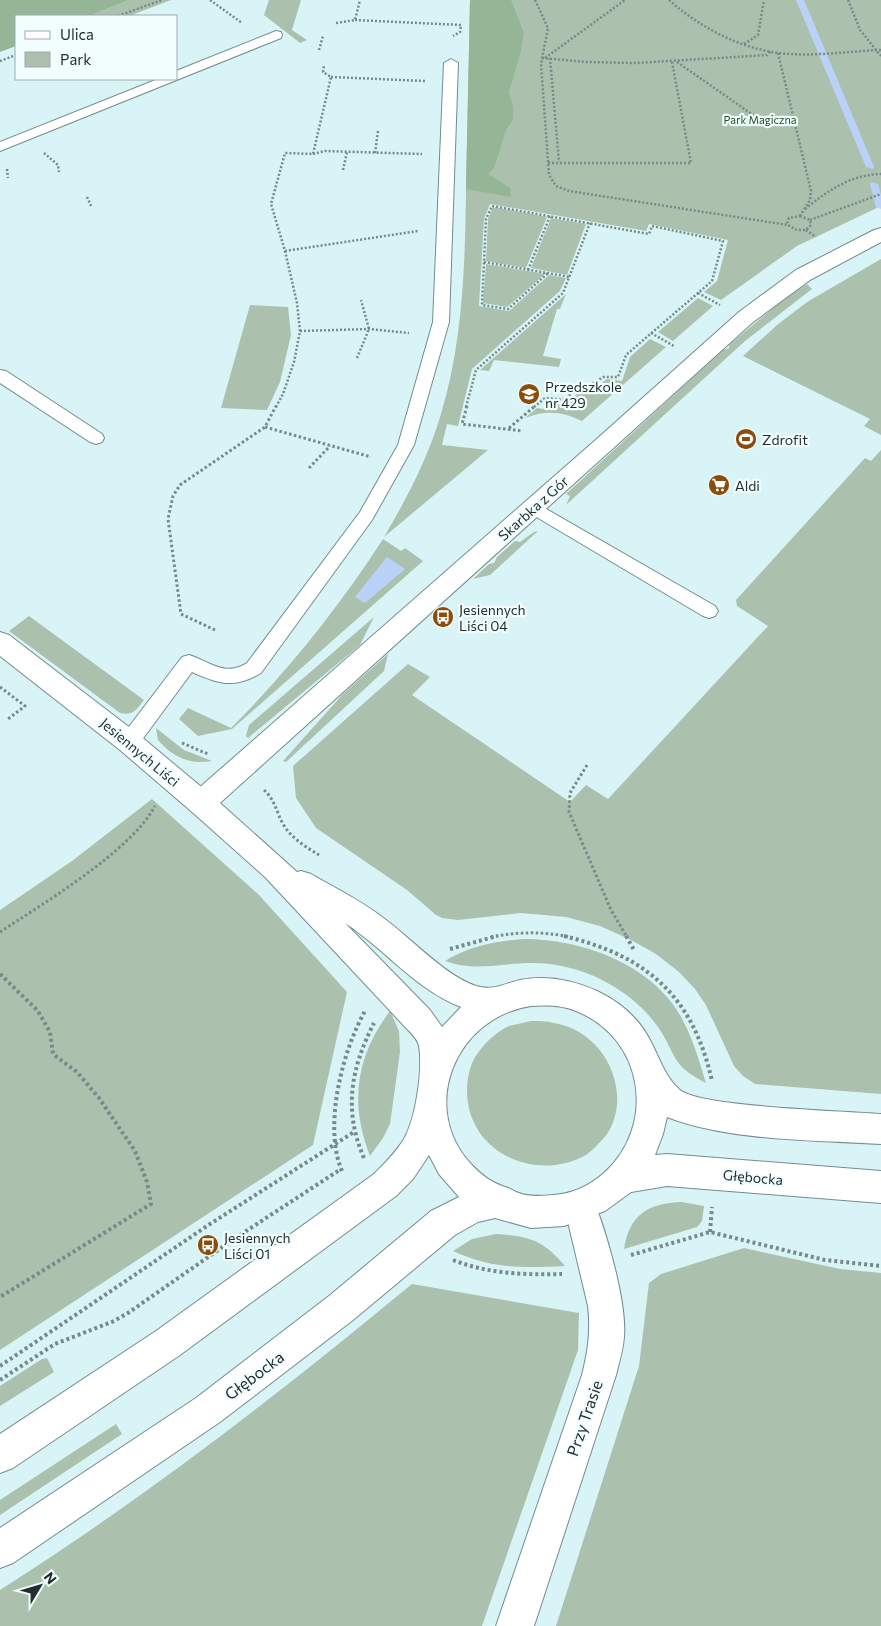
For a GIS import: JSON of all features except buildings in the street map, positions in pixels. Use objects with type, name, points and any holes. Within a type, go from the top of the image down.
[{"type":"street","name":"Skarbka z Gór","points":[[200,803],[534,508],[746,317],[803,275],[881,234]]},
{"type":"street","name":"Jesiennych Liści","points":[[0,642],[129,742],[275,868],[419,1020],[430,1036],[436,1054],[434,1066]]},
{"type":"street","name":"Jesiennych Liści","points":[[275,868],[373,926],[426,969],[465,997],[475,1001],[492,1002]]},
{"type":"street","points":[[0,1455],[168,1343],[396,1176],[414,1154],[425,1127],[434,1066],[441,1049],[451,1035],[477,1011],[492,1002],[509,997],[546,994],[564,996],[582,1002],[613,1020],[626,1033],[637,1047],[652,1079],[662,1094],[674,1105],[692,1111],[714,1115],[881,1129]]},
{"type":"street","points":[[430,1102],[432,1120],[438,1139],[446,1154],[458,1170],[487,1194],[505,1203],[542,1210],[561,1209],[597,1199],[626,1177],[639,1162],[653,1131],[655,1114],[652,1079]]},
{"type":"street","name":"Głębocka","points":[[626,1177],[646,1172],[667,1170],[881,1187]]},
{"type":"street","name":"Głębocka","points":[[0,1550],[208,1410],[341,1308],[443,1223],[464,1211],[486,1204],[505,1203]]},
{"type":"street","name":"Przy Trasie","points":[[515,1626],[599,1375],[606,1337],[606,1323],[595,1266],[580,1205]]},
{"type":"lane","points":[[178,75],[276,35]]},
{"type":"lane","points":[[129,742],[189,662],[214,673],[232,678],[238,677],[254,668],[366,516],[406,445],[440,322],[451,63]]},
{"type":"lane","points":[[0,147],[167,80]]},
{"type":"lane","points":[[0,375],[96,438]]},
{"type":"lane","points":[[534,508],[709,611]]},
{"type":"path","points":[[121,15],[162,0]]},
{"type":"path","points":[[355,20],[360,0]]},
{"type":"path","points":[[535,0],[548,28],[543,58],[548,162],[551,181],[556,186],[569,191],[788,225],[798,230],[806,230],[818,240]]},
{"type":"path","points":[[543,58],[625,0]]},
{"type":"path","points":[[669,0],[697,22],[744,44],[778,53],[881,50]]},
{"type":"path","points":[[744,44],[758,35],[764,0]]},
{"type":"path","points":[[848,0],[859,26],[874,50],[881,56]]},
{"type":"path","points":[[336,23],[355,20],[461,25],[460,32],[453,36]]},
{"type":"path","points":[[319,50],[323,36]]},
{"type":"path","points":[[543,58],[590,62],[672,62],[767,54],[771,51]]},
{"type":"path","points":[[778,53],[811,191],[810,200],[800,216]]},
{"type":"path","points":[[0,61],[15,54]]},
{"type":"path","points":[[550,58],[558,162]]},
{"type":"path","points":[[676,61],[763,122],[795,123]]},
{"type":"path","points":[[548,162],[691,163],[672,62]]},
{"type":"path","points":[[324,65],[323,72],[331,77],[425,81]]},
{"type":"path","points":[[313,154],[331,77]]},
{"type":"path","points":[[375,153],[378,132]]},
{"type":"path","points":[[40,149],[58,165],[58,172]]},
{"type":"path","points":[[215,630],[181,614],[168,519],[169,507],[172,493],[180,485],[265,427],[283,394],[289,378],[300,331],[297,303],[285,251],[271,204],[285,153],[313,154],[325,151],[446,154]]},
{"type":"path","points":[[344,170],[347,152]]},
{"type":"path","points":[[803,211],[840,182],[863,175],[881,174]]},
{"type":"path","points":[[788,225],[787,221],[789,218],[800,216],[810,220],[881,194]]},
{"type":"path","points":[[87,197],[92,208]]},
{"type":"path","points":[[509,428],[545,398],[564,400],[580,386],[589,386],[603,377],[618,377],[626,355],[712,281],[723,241],[652,226],[649,234],[492,206],[486,219],[482,305],[508,309],[548,273]]},
{"type":"path","points":[[528,270],[550,216]]},
{"type":"path","points":[[806,230],[811,225],[810,220]]},
{"type":"path","points":[[522,432],[509,428],[462,424],[474,374],[563,293],[590,223]]},
{"type":"path","points":[[285,251],[444,227]]},
{"type":"path","points":[[484,262],[570,277]]},
{"type":"path","points":[[698,293],[717,303]]},
{"type":"path","points":[[357,358],[369,329],[361,300]]},
{"type":"path","points":[[300,331],[369,329],[437,336]]},
{"type":"path","points":[[651,333],[670,344]]},
{"type":"path","points":[[265,427],[396,464]]},
{"type":"path","points":[[309,468],[330,446]]},
{"type":"path","points":[[0,687],[25,706],[8,719]]},
{"type":"path","points":[[149,714],[184,745],[221,759],[268,794],[277,804],[281,822],[292,836],[325,859]]},
{"type":"path","points":[[587,765],[570,793],[569,812],[610,910],[634,950]]},
{"type":"path","points":[[0,932],[58,894],[135,835],[151,814],[155,805]]},
{"type":"path","points":[[426,969],[449,949],[479,940],[517,933],[553,934],[611,950],[640,967],[681,1004],[697,1035],[708,1063],[715,1092],[714,1115]]},
{"type":"path","points":[[443,944],[449,949]]},
{"type":"path","points":[[0,974],[38,1011],[50,1032],[53,1054],[77,1072],[99,1098],[135,1151],[148,1182],[151,1204],[0,1297]]},
{"type":"path","points":[[385,1185],[366,1161],[354,1132],[352,1092],[358,1061],[374,1023],[397,996]]},
{"type":"path","points":[[344,1174],[336,1157],[334,1145],[336,1111],[349,1046],[359,1021],[369,1007]]},
{"type":"path","points":[[0,1366],[210,1224],[354,1132]]},
{"type":"path","points":[[0,1380],[55,1344],[114,1321],[128,1313],[234,1239],[341,1169]]},
{"type":"path","points":[[710,1232],[712,1203]]},
{"type":"path","points":[[427,1237],[447,1257],[470,1268],[513,1275],[573,1273],[710,1232],[825,1260],[881,1266]]},
{"type":"green space","points":[[0,0],[129,0],[92,15],[15,15],[15,46],[0,52]]},
{"type":"green space","points":[[129,0],[171,0],[132,15],[92,15]]},
{"type":"green space","points":[[269,0],[301,0],[292,30],[307,40],[300,43],[264,15]]},
{"type":"green space","name":"Park Magiczna","points":[[470,0],[881,0],[881,206],[797,246],[721,300],[704,292],[717,281],[728,240],[649,224],[646,231],[490,204],[484,219],[479,306],[509,311],[549,275],[566,278],[560,291],[472,369],[458,426],[447,424],[442,445],[488,450],[384,537],[409,493],[430,446],[441,414],[454,359],[461,303],[465,246]]},
{"type":"green space","points":[[470,0],[511,0],[524,33],[521,51],[509,92],[513,107],[513,120],[506,130],[494,168],[488,174],[510,188],[511,197],[466,189]]},
{"type":"green space","points":[[493,207],[547,217],[526,268],[486,261],[488,219]]},
{"type":"green space","points":[[551,218],[586,224],[567,275],[531,268]]},
{"type":"green space","points":[[881,259],[881,435],[864,426],[870,419],[743,356],[777,325],[807,302]]},
{"type":"green space","points":[[486,264],[545,274],[507,307],[483,303]]},
{"type":"green space","points":[[807,284],[812,289],[745,341],[566,505],[570,496],[566,494],[723,350],[729,348],[729,345],[784,299]]},
{"type":"green space","points":[[566,294],[560,309],[557,309],[543,356],[561,359],[559,367],[494,360],[489,371],[480,370]]},
{"type":"green space","points":[[698,298],[713,306],[673,341],[658,332]]},
{"type":"green space","points":[[250,305],[288,307],[291,335],[280,382],[267,410],[221,408]]},
{"type":"green space","points":[[650,339],[666,347],[582,421],[567,415],[554,413],[525,418],[537,408],[552,410],[559,403],[567,404],[581,390],[591,391],[607,379],[622,381],[630,357]]},
{"type":"green space","points":[[881,450],[881,1094],[755,1084],[743,1076],[734,1066],[706,1005],[695,989],[679,972],[656,954],[600,926],[566,917],[521,913],[458,920],[442,918],[407,890],[316,828],[296,798],[293,766],[408,664],[430,677],[412,695],[570,802],[586,785],[608,799],[768,626],[737,606],[736,600],[865,458],[871,461]]},
{"type":"green space","points":[[538,531],[490,575],[473,579],[489,564],[494,563],[497,557],[515,541],[520,542]]},
{"type":"green space","points":[[383,539],[401,551],[405,548],[423,561],[232,729],[198,736],[179,719],[188,708],[231,728],[293,661],[349,589]]},
{"type":"green space","points":[[29,616],[144,700],[131,713],[120,713],[9,631]]},
{"type":"green space","points":[[374,617],[360,645],[248,738],[246,736],[249,725]]},
{"type":"green space","points":[[388,654],[384,671],[286,762],[283,761],[343,694]]},
{"type":"green space","points":[[156,728],[184,750],[212,761],[189,761],[176,755],[158,740]]},
{"type":"green space","points":[[152,799],[259,895],[347,992],[313,1145],[0,1350],[0,910],[72,861]]},
{"type":"green space","points":[[524,939],[546,940],[590,949],[632,968],[651,981],[667,997],[680,1015],[692,1040],[706,1083],[694,1077],[680,1065],[658,1027],[640,1006],[618,989],[594,976],[568,967],[550,964],[467,966],[445,961],[483,945]]},
{"type":"green space","points":[[390,1011],[399,1031],[400,1052],[390,1124],[370,1156],[359,1117],[359,1080],[370,1045]]},
{"type":"green space","points":[[531,1021],[551,1022],[581,1033],[601,1052],[609,1064],[614,1077],[617,1105],[611,1128],[603,1139],[586,1155],[567,1163],[546,1166],[508,1157],[492,1146],[479,1132],[470,1113],[467,1092],[468,1081],[471,1065],[477,1055],[483,1046],[501,1030],[509,1026]]},
{"type":"green space","points":[[682,1202],[704,1206],[702,1221],[697,1227],[624,1249],[630,1227],[642,1213],[659,1205]]},
{"type":"green space","points":[[496,1234],[518,1236],[535,1241],[550,1250],[565,1266],[508,1266],[481,1261],[453,1251],[472,1239]]},
{"type":"green space","points":[[744,1248],[840,1269],[881,1273],[881,1626],[556,1626],[639,1366],[649,1283],[661,1274]]},
{"type":"green space","points":[[412,1284],[579,1313],[578,1350],[482,1626],[0,1626],[0,1590],[107,1519],[211,1443]]},
{"type":"green space","points":[[47,1358],[54,1372],[0,1406],[0,1386],[42,1359]]},
{"type":"green space","points":[[116,1424],[122,1434],[0,1515],[0,1500]]},
{"type":"water","points":[[387,557],[405,569],[365,603],[355,597]]},
{"type":"waterway","points":[[800,0],[870,167]]},
{"type":"waterway","points":[[874,184],[880,207]]},
{"type":"place","name":"Przedszkole nr 429","points":[[529,394]]},
{"type":"place","name":"Zdrofit","points":[[746,439]]},
{"type":"place","name":"Aldi","points":[[719,485]]},
{"type":"place","name":"Jesiennych Liści 04","points":[[443,617]]},
{"type":"place","name":"Jesiennych Liści 01","points":[[208,1245]]}]
